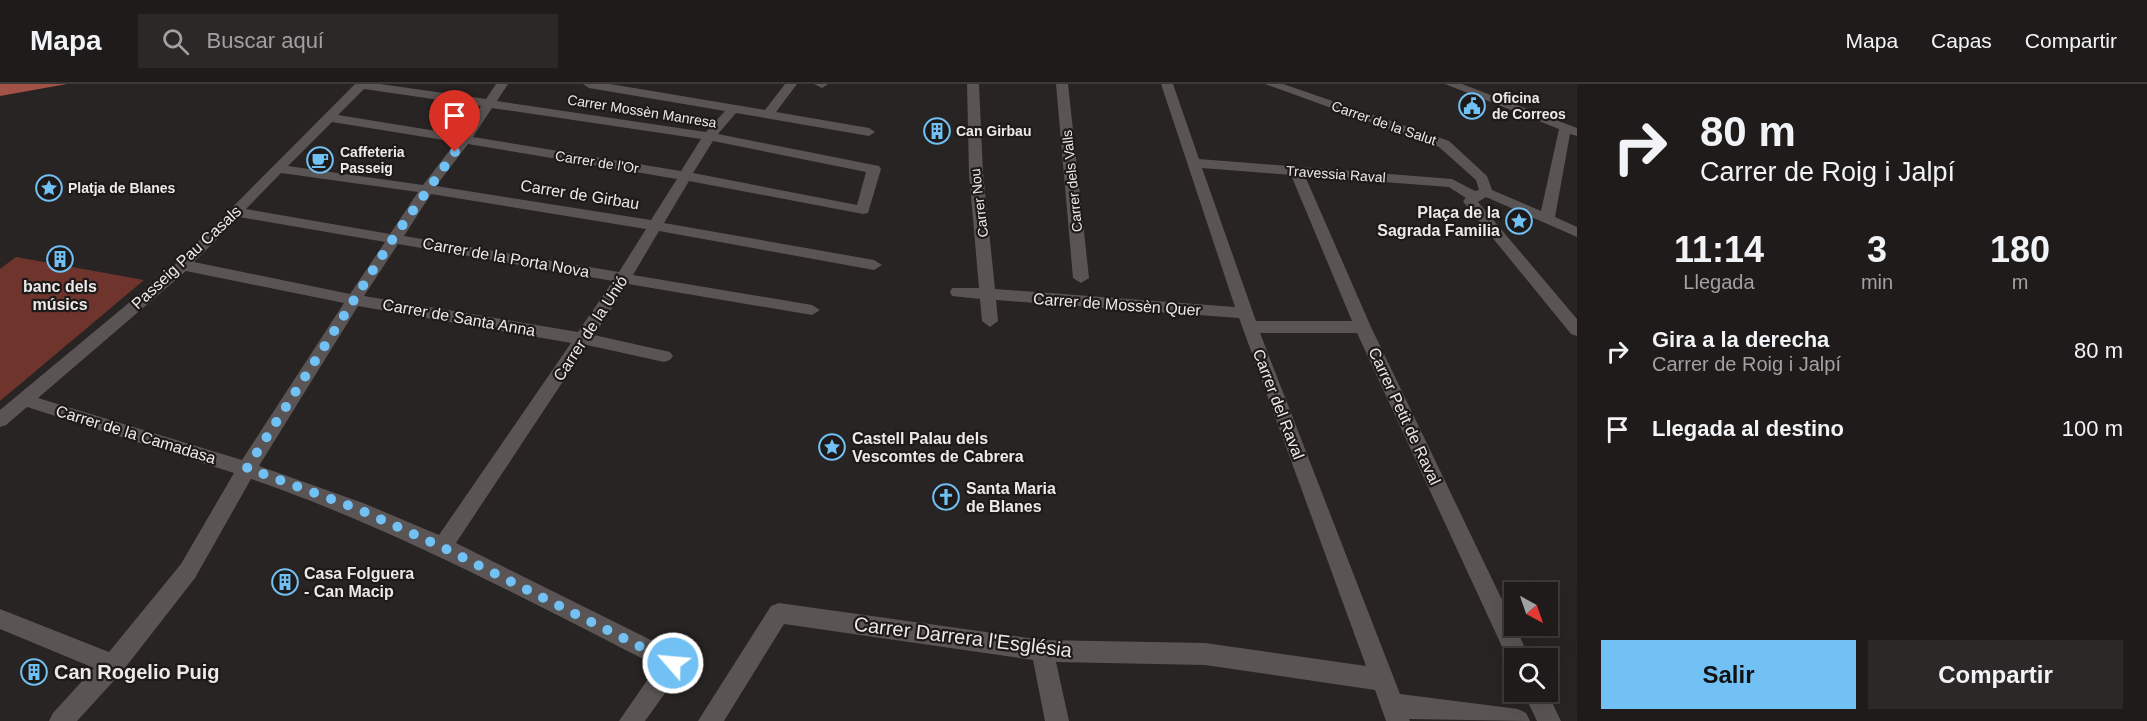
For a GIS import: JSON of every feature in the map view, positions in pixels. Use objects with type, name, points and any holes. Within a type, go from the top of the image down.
[{"type":"street","name":"Carrer Mossèn Manresa","points":[[362,84],[709,136],[874,169],[863,210]]},
{"type":"street","name":"Passeig Pau Casals","points":[[0,420],[183,265],[331,118],[362,84]]},
{"type":"street","points":[[61,721],[112,665],[188,571],[247,468],[394,237],[464,141],[502,84]]},
{"type":"street","points":[[589,84],[735,107],[869,132]]},
{"type":"street","points":[[769,113],[791,84]]},
{"type":"street","name":"Carrer Nou","points":[[973,84],[972,125],[975,181],[990,321]]},
{"type":"street","name":"Carrer dels Valls","points":[[1062,84],[1081,278]]},
{"type":"street","name":"Carrer del Raval","points":[[1167,84],[1248,320],[1395,713]]},
{"type":"street","name":"Carrer de la Salut","points":[[1271,84],[1444,144],[1482,179],[1479,194],[1470,201],[1577,330]]},
{"type":"street","points":[[1451,84],[1571,130],[1547,219]]},
{"type":"street","name":"Carrer de la Unió","points":[[442,547],[623,279],[709,136],[735,107]]},
{"type":"street","name":"Carrer de l'Or","points":[[331,118],[686,176],[863,210]]},
{"type":"street","name":"Travessia Raval","points":[[1195,163],[1452,183],[1479,194]]},
{"type":"street","name":"Carrer de Girbau","points":[[279,169],[428,188],[656,224],[874,265]]},
{"type":"street","name":"Carrer Petit de Raval","points":[[1297,172],[1363,327],[1514,648]]},
{"type":"street","points":[[1479,194],[1577,232]]},
{"type":"street","name":"Carrer de la Porta Nova","points":[[236,212],[394,237],[623,279],[812,310]]},
{"type":"street","name":"Carrer de Santa Anna","points":[[183,265],[354,300],[584,339],[664,356]]},
{"type":"street","name":"Carrer de Mossèn Quer","points":[[958,292],[1248,320],[1363,327]]},
{"type":"street","name":"Carrer de la Camadasa","points":[[24,400],[247,468],[358,509],[442,547],[673,663],[631,721]]},
{"type":"street","name":"Carrer Darrera l'Església","points":[[710,721],[779,613],[1042,651],[1205,654],[1383,680]]},
{"type":"street","points":[[0,619],[112,665]]},
{"type":"street","points":[[1042,651],[1057,721]]},
{"type":"street","points":[[1540,702],[1549,721]]},
{"type":"street","points":[[1395,713],[1518,721]]},
{"type":"shaded area","points":[[0,84],[67,84],[0,96]]},
{"type":"shaded area","points":[[16,257],[144,280],[0,401],[0,269]]},
{"type":"place","name":"Oficina de Correos","points":[[1472,106]]},
{"type":"place","name":"Can Girbau","points":[[937,131]]},
{"type":"place","name":"Caffeteria Passeig","points":[[320,160]]},
{"type":"place","name":"Platja de Blanes","points":[[49,188]]},
{"type":"place","name":"Plaça de la Sagrada Familia","points":[[1519,221]]},
{"type":"place","name":"banc dels músics","points":[[60,259]]},
{"type":"place","name":"Castell Palau dels Vescomtes de Cabrera","points":[[832,447]]},
{"type":"place","name":"Santa Maria de Blanes","points":[[946,497]]},
{"type":"place","name":"Casa Folguera - Can Macip","points":[[285,582]]},
{"type":"place","name":"Can Rogelio Puig","points":[[34,672]]},
{"type":"route","points":[[455,152],[394,237],[247,468],[358,509],[442,547],[673,663]]}]
